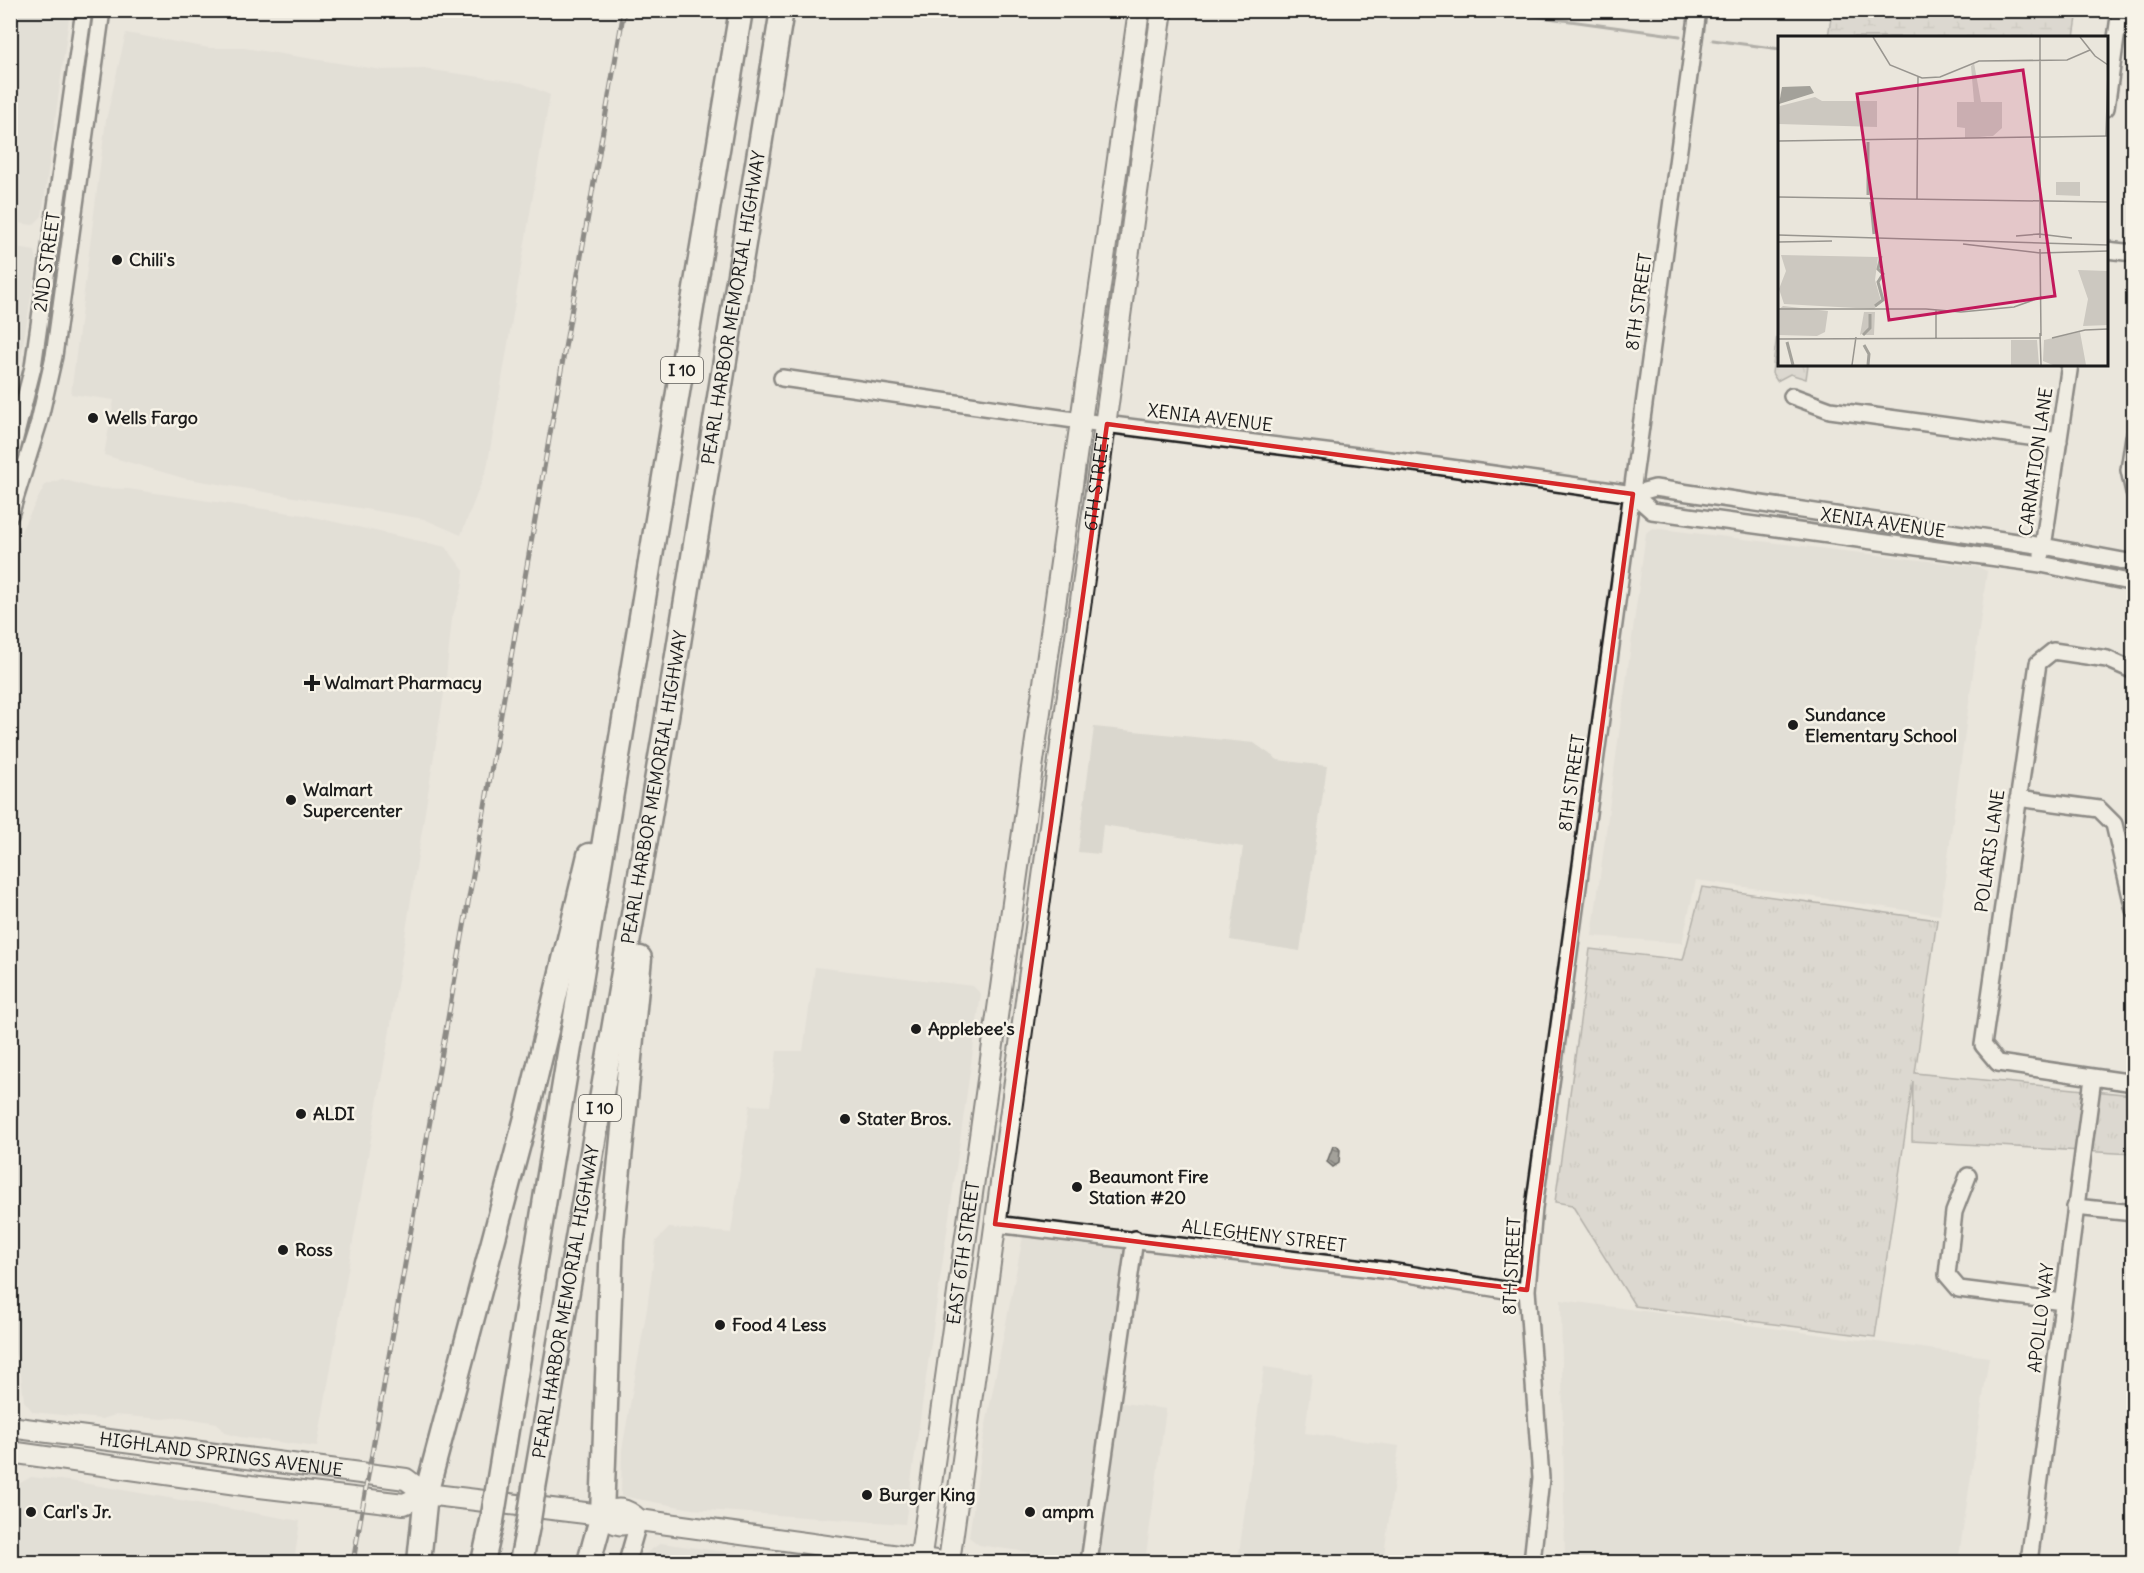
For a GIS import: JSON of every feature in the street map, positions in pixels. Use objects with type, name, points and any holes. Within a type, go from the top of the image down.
[{"type":"highway","name":"PEARL HARBOR MEMORIAL HIGHWAY","points":[[483,1563],[492,1521],[624,729],[741,10]]},
{"type":"highway","name":"PEARL HARBOR MEMORIAL HIGHWAY","points":[[521,1563],[665,729],[782,10]]},
{"type":"highway","points":[[420,1563],[426,1494],[529,1106],[585,870],[624,729]]},
{"type":"highway","points":[[589,1563],[602,1515],[608,1316],[616,1185],[665,729]]},
{"type":"main road","name":"6TH STREET","points":[[1008,947],[1139,10]]},
{"type":"main road","name":"6TH STREET","points":[[1032,953],[1107,424],[1162,10]]},
{"type":"main road","name":"EAST 6TH STREET","points":[[921,1561],[1008,947]]},
{"type":"main road","name":"EAST 6TH STREET","points":[[949,1563],[1032,953]]},
{"type":"main road","points":[[949,1373],[963,1378],[956,1428],[965,1446]]},
{"type":"main road","name":"HIGHLAND SPRINGS AVENUE","points":[[10,1427],[406,1479],[426,1494],[602,1515],[611,1523],[627,1525],[639,1520],[943,1563]]},
{"type":"main road","name":"HIGHLAND SPRINGS AVENUE","points":[[10,1452],[251,1486],[404,1504],[426,1494]]},
{"type":"street","name":"2ND STREET","points":[[12,451],[33,367],[84,10]]},
{"type":"street","name":"2ND STREET","points":[[10,515],[30,454],[54,356],[102,10]]},
{"type":"street","name":"8TH STREET","points":[[1532,1563],[1541,1478],[1527,1290],[1534,1208],[1698,10]]},
{"type":"street","points":[[2108,94],[2120,10]]},
{"type":"street","points":[[2108,250],[2133,253]]},
{"type":"street","name":"CARNATION LANE","points":[[2041,564],[2070,366]]},
{"type":"street","name":"XENIA AVENUE","points":[[782,378],[1081,422],[1437,466],[1633,494],[1654,488],[2043,546],[2133,563]]},
{"type":"street","points":[[1792,396],[1830,410],[2059,441]]},
{"type":"street","points":[[2133,436],[2129,470],[2133,492]]},
{"type":"street","points":[[12,451],[30,454]]},
{"type":"street","name":"XENIA AVENUE","points":[[1633,494],[1652,511],[2041,564],[2133,583]]},
{"type":"street","name":"POLARIS LANE","points":[[2093,1078],[1998,1064],[1983,1045],[2038,663],[2053,651],[2107,659],[2133,671]]},
{"type":"street","points":[[2018,798],[2100,809],[2114,824],[2133,910]]},
{"type":"street","points":[[2093,1078],[2133,1083]]},
{"type":"street","name":"APOLLO WAY","points":[[2030,1563],[2093,1078]]},
{"type":"street","points":[[1968,1176],[1954,1212],[1947,1275],[1959,1289],[2063,1302]]},
{"type":"street","points":[[2076,1208],[2133,1214]]},
{"type":"street","name":"ALLEGHENY STREET","points":[[995,1224],[1390,1271],[1505,1290],[1527,1290]]},
{"type":"street","points":[[1089,1563],[1135,1239]]},
{"type":"street","points":[[627,1563],[639,1520]]},
{"type":"highlighted area","points":[[1107,424],[1633,494],[1527,1290],[995,1224]]},
{"type":"shaded area","points":[[11,10],[70,11],[42,216],[33,225],[11,222]]},
{"type":"shaded area","points":[[126,33],[209,48],[244,48],[382,70],[425,69],[522,83],[550,95],[487,468],[461,535],[424,519],[183,478],[104,455],[114,400],[71,394],[106,120]]},
{"type":"shaded area","points":[[11,247],[35,251],[37,261],[11,415]]},
{"type":"shaded area","points":[[62,479],[93,488],[128,489],[304,515],[446,547],[464,571],[462,589],[452,618],[445,687],[390,1030],[317,1447],[240,1437],[225,1433],[217,1423],[181,1417],[163,1419],[115,1415],[102,1419],[33,1412],[24,1401],[21,1375],[10,1337],[10,575],[22,529],[45,485]]},
{"type":"shaded area","name":"Sundance Elementary School","points":[[1652,528],[1978,567],[1987,571],[1940,915],[1696,880],[1682,943],[1592,936],[1646,533]]},
{"type":"shaded area","points":[[1094,727],[1254,743],[1278,760],[1327,766],[1300,951],[1230,940],[1243,847],[1103,825],[1100,854],[1078,852]]},
{"type":"shaded area","points":[[815,967],[973,986],[981,994],[905,1524],[692,1509],[621,1496],[622,1450],[647,1309],[656,1241],[669,1228],[731,1233],[750,1105],[770,1106],[777,1051],[803,1051]]},
{"type":"shaded area","points":[[1024,1232],[1127,1247],[1087,1561],[979,1545],[969,1537],[984,1435]]},
{"type":"shaded area","points":[[1561,1300],[1989,1357],[1958,1562],[1565,1562]]},
{"type":"shaded area","points":[[1264,1367],[1312,1374],[1305,1433],[1399,1446],[1383,1562],[1238,1562]]},
{"type":"shaded area","points":[[1116,1402],[1166,1409],[1145,1562],[1098,1557]]},
{"type":"shaded area","points":[[31,1477],[77,1482],[300,1521],[294,1562],[11,1562],[11,1513],[15,1486]]},
{"type":"shaded area","points":[[661,1543],[782,1562],[640,1562],[642,1556]]},
{"type":"green space","points":[[1832,10],[2078,11],[2074,36],[1828,36]]},
{"type":"green space","points":[[1778,328],[1778,366],[1808,366],[1806,379],[1790,374],[1777,381],[1772,373]]},
{"type":"green space","points":[[1702,887],[1937,920],[1915,1073],[2133,1095],[2133,1154],[1912,1141],[1913,1081],[1875,1337],[1635,1306],[1572,1205],[1555,1202],[1590,949],[1683,960]]},
{"type":"water","points":[[1333,1146],[1337,1146],[1340,1150],[1339,1163],[1333,1167],[1327,1162]]},
{"type":"waterway","points":[[1489,10],[1680,36]]},
{"type":"waterway","points":[[1713,40],[1778,49]]},
{"type":"railway","points":[[353,1562],[624,10]]},
{"type":"place","name":"Chili's","points":[[117,260]]},
{"type":"place","name":"Wells Fargo","points":[[93,418]]},
{"type":"place","name":"Walmart Pharmacy","points":[[312,683]]},
{"type":"place","name":"Sundance Elementary School","points":[[1793,725]]},
{"type":"place","name":"Walmart Supercenter","points":[[291,800]]},
{"type":"place","name":"Applebee's","points":[[916,1029]]},
{"type":"place","name":"ALDI","points":[[301,1114]]},
{"type":"place","name":"Stater Bros.","points":[[845,1119]]},
{"type":"place","name":"Beaumont Fire Station #20","points":[[1077,1187]]},
{"type":"place","name":"Ross","points":[[283,1250]]},
{"type":"place","name":"Food 4 Less","points":[[720,1325]]},
{"type":"place","name":"Burger King","points":[[867,1495]]},
{"type":"place","name":"Carl's Jr.","points":[[31,1512]]},
{"type":"place","name":"ampm","points":[[1030,1512]]}]
